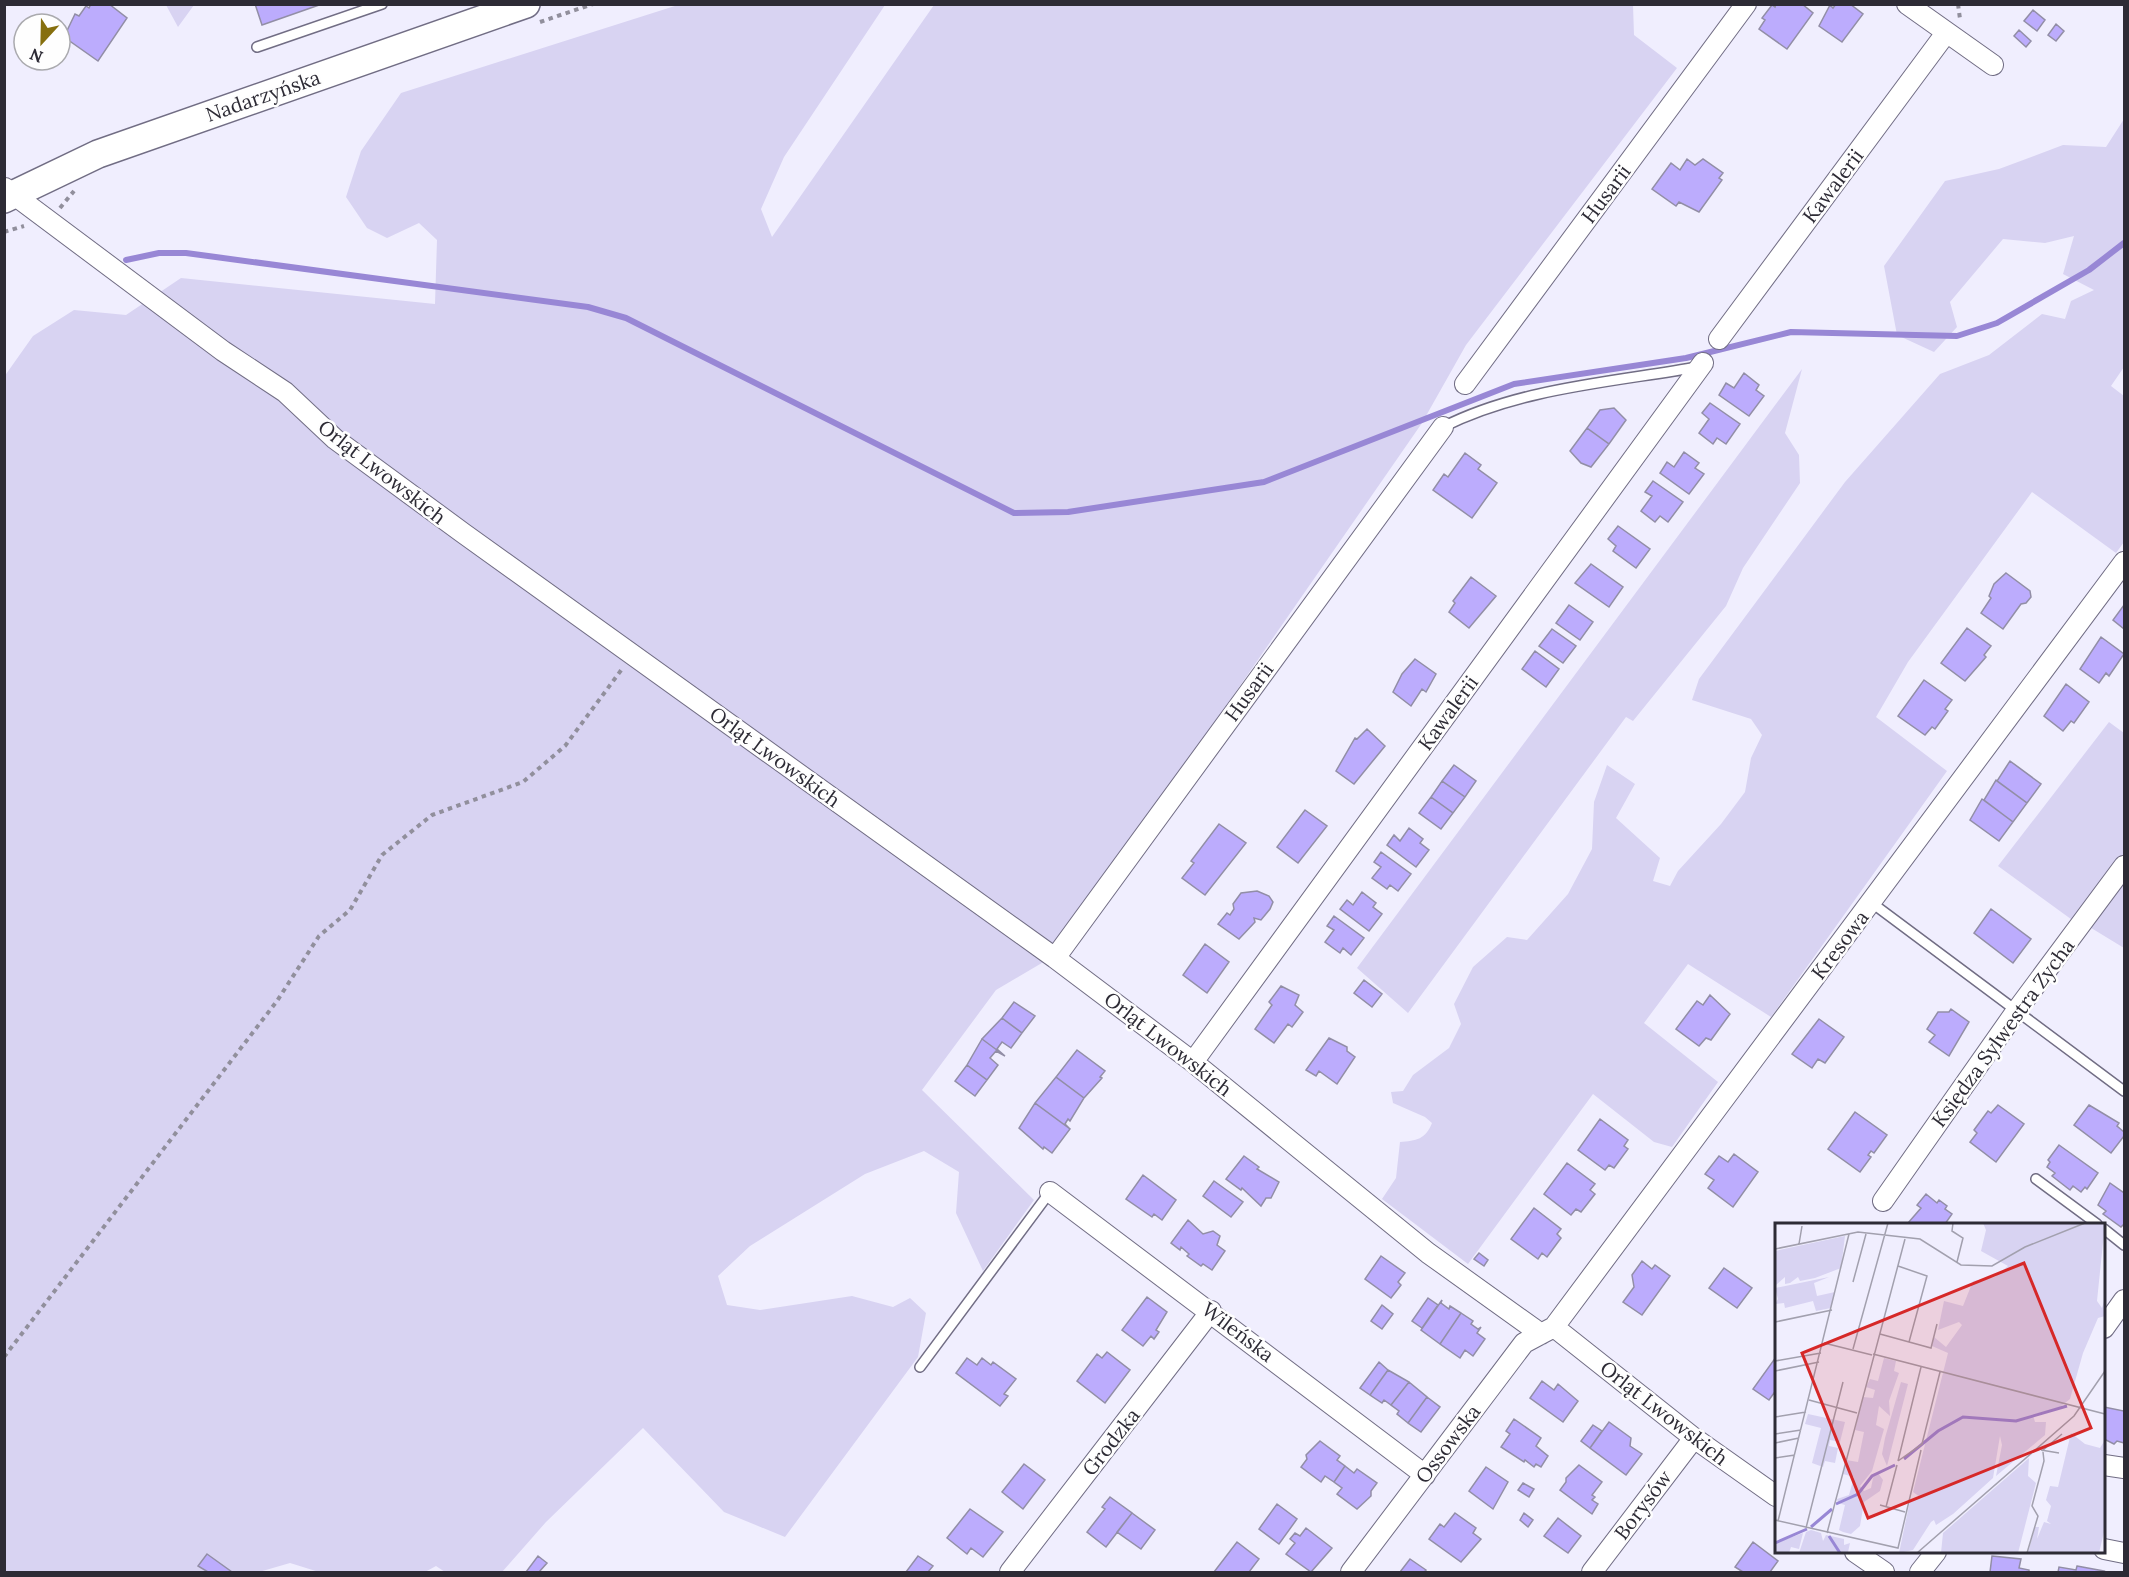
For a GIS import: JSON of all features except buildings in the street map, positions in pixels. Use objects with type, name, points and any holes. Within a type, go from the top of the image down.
[{"type":"main road","name":"Nadarzyńska","points":[[7,194],[98,154],[492,10],[525,4]]},
{"type":"street","name":"Husarii","points":[[1465,384],[1746,4]]},
{"type":"street","points":[[1907,4],[1993,65]]},
{"type":"street","name":"Kawalerii","points":[[1719,339],[1946,33]]},
{"type":"street","name":"Orląt Lwowskich","points":[[7,194],[223,351],[285,392],[335,439],[1056,958],[1193,1062],[1428,1253],[1547,1330],[1775,1495]]},
{"type":"street","name":"Kawalerii","points":[[1193,1062],[1701,365]]},
{"type":"street","name":"Husarii","points":[[1056,958],[1443,427]]},
{"type":"street","name":"Kresowa","points":[[1547,1330],[1872,903],[2124,562]]},
{"type":"street","name":"Księdza Sylwestra Zycha","points":[[1883,1201],[2017,1010],[2124,866]]},
{"type":"street","name":"Wileńska","points":[[1050,1192],[1211,1311],[1425,1475]]},
{"type":"street","points":[[2105,1325],[2124,1300]]},
{"type":"street","name":"Grodzka","points":[[1010,1572],[1211,1311]]},
{"type":"street","name":"Ossowska","points":[[1351,1572],[1524,1343],[1547,1330]]},
{"type":"street","name":"Borysów","points":[[1592,1572],[1694,1438]]},
{"type":"street","points":[[2105,1465],[2124,1468]]},
{"type":"street","points":[[2105,1549],[2124,1552]]},
{"type":"street","points":[[1857,1553],[1884,1572]]},
{"type":"street","points":[[1920,1572],[1934,1553]]},
{"type":"lane","points":[[257,47],[382,4]]},
{"type":"lane","points":[[1443,427],[1468,414],[1519,398],[1701,365]]},
{"type":"lane","points":[[1872,903],[2124,1091]]},
{"type":"lane","points":[[2036,1179],[2096,1223]]},
{"type":"lane","points":[[920,1367],[1050,1192]]},
{"type":"lane","points":[[2105,1231],[2124,1245]]},
{"type":"path","points":[[4,232],[30,224]]},
{"type":"path","points":[[4,1357],[277,1001],[319,936],[350,910],[382,855],[432,815],[523,782],[565,746],[631,654]]},
{"type":"shaded area","points":[[166,5],[194,5],[178,27]]},
{"type":"shaded area","points":[[678,5],[885,5],[784,157],[761,209],[772,237],[934,5],[1633,5],[1634,35],[1677,68],[1466,345],[1422,423],[1052,957],[996,990],[922,1090],[1034,1200],[983,1271],[956,1213],[959,1172],[924,1151],[865,1174],[750,1246],[718,1276],[727,1305],[760,1310],[852,1296],[893,1307],[910,1298],[926,1313],[918,1357],[785,1537],[724,1512],[643,1428],[546,1522],[502,1572],[445,1572],[436,1566],[425,1572],[319,1572],[290,1563],[259,1572],[5,1572],[4,377],[33,336],[74,310],[126,315],[181,278],[435,304],[437,240],[419,223],[387,238],[367,228],[346,197],[361,151],[401,93]]},
{"type":"shaded area","points":[[2124,119],[2124,367],[2111,386],[2124,396],[2124,542],[2116,553],[2032,492],[1908,662],[1876,717],[1947,771],[1771,1017],[1688,964],[1644,1023],[1718,1082],[1672,1147],[1654,1142],[1593,1094],[1468,1264],[1382,1199],[1396,1178],[1400,1142],[1420,1138],[1427,1133],[1432,1123],[1425,1117],[1393,1103],[1391,1092],[1403,1091],[1413,1075],[1449,1048],[1461,1024],[1454,1004],[1473,967],[1507,937],[1527,940],[1568,894],[1592,849],[1594,802],[1607,765],[1635,784],[1616,818],[1660,858],[1653,881],[1670,886],[1678,871],[1721,824],[1745,792],[1751,758],[1762,735],[1751,719],[1692,700],[1699,679],[1845,482],[1940,374],[1989,355],[2042,314],[2065,319],[2071,301],[2094,290],[2063,274],[2074,236],[2045,243],[2003,239],[1950,302],[1957,327],[1934,352],[1897,335],[1884,266],[1945,181],[1999,169],[2063,145],[2106,147]]},
{"type":"shaded area","points":[[1802,369],[1785,433],[1799,455],[1800,483],[1743,568],[1726,606],[1633,721],[1626,717],[1408,1013],[1357,968]]},
{"type":"shaded area","points":[[2109,722],[2124,733],[2124,948],[2083,923],[2075,922],[1998,866]]},
{"type":"waterway","points":[[126,260],[159,253],[186,253],[588,307],[626,318],[1014,513],[1068,512],[1264,482],[1514,384],[1686,358],[1791,332],[1957,336],[1997,323],[2089,270],[2124,243]]}]
